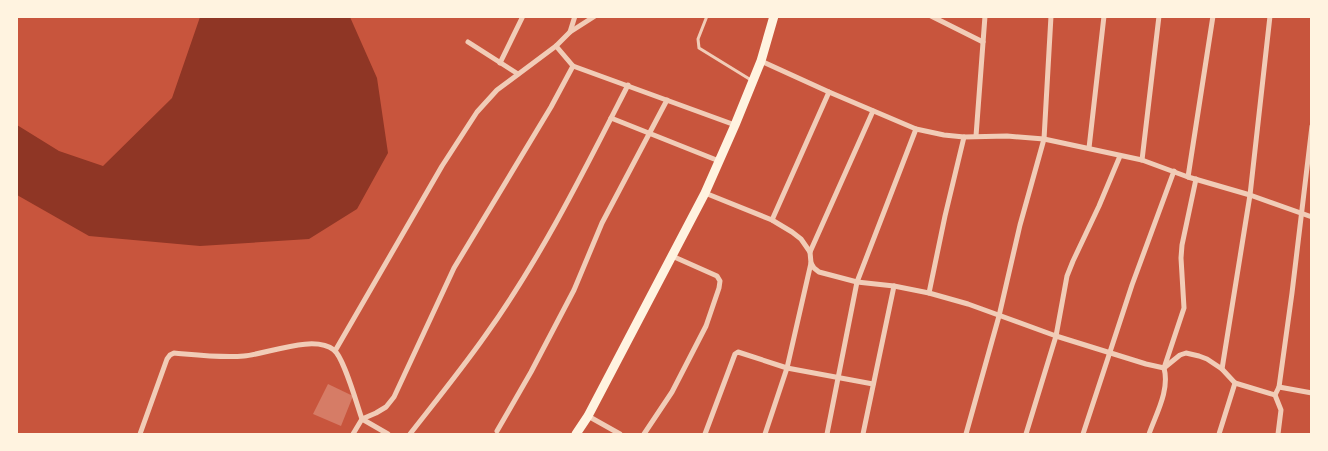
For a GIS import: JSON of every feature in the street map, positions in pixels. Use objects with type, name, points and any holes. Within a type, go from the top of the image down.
[{"type":"highway","points":[[576,435],[705,193],[761,61],[774,16]]},
{"type":"street","points":[[500,63],[523,16]]},
{"type":"street","points":[[570,32],[575,16]]},
{"type":"street","points":[[336,351],[442,166],[477,112],[497,90],[556,46],[570,32],[595,16]]},
{"type":"street","points":[[976,136],[985,16]]},
{"type":"street","points":[[966,435],[1044,139],[1051,16]]},
{"type":"street","points":[[1089,148],[1104,16]]},
{"type":"street","points":[[1142,160],[1159,16]]},
{"type":"street","points":[[1188,177],[1213,16]]},
{"type":"street","points":[[1222,369],[1250,195],[1270,16]]},
{"type":"street","points":[[932,17],[983,42]]},
{"type":"street","points":[[468,42],[518,74]]},
{"type":"street","points":[[556,46],[573,66],[735,125]]},
{"type":"street","points":[[761,61],[916,129],[964,137],[1007,136],[1044,139],[1089,148],[1142,160],[1311,217]]},
{"type":"street","points":[[353,435],[362,419],[386,407],[394,397],[454,268],[551,107],[573,66]]},
{"type":"street","points":[[410,435],[485,336],[520,282],[552,228],[628,86]]},
{"type":"street","points":[[772,220],[829,92]]},
{"type":"street","points":[[497,431],[531,372],[573,290],[602,224],[667,100]]},
{"type":"street","points":[[765,435],[787,369],[811,263],[810,252],[873,111]]},
{"type":"street","points":[[611,117],[720,161]]},
{"type":"street","points":[[1278,435],[1281,410],[1275,395],[1279,387],[1311,126]]},
{"type":"street","points":[[827,435],[857,282],[916,129]]},
{"type":"street","points":[[929,293],[964,137]]},
{"type":"street","points":[[1026,435],[1056,336],[1063,294],[1072,261],[1120,156]]},
{"type":"street","points":[[1083,435],[1132,285],[1174,171]]},
{"type":"street","points":[[1149,435],[1165,388],[1164,368],[1184,308],[1182,245],[1196,179]]},
{"type":"street","points":[[705,193],[772,220],[801,239],[810,252]]},
{"type":"street","points":[[644,435],[672,392],[692,355],[720,288],[717,276],[672,256]]},
{"type":"street","points":[[811,263],[819,272],[857,282],[929,293],[969,304],[1056,336],[1164,368]]},
{"type":"street","points":[[862,435],[894,286]]},
{"type":"street","points":[[140,435],[170,355],[174,353],[244,356],[312,344],[326,345],[336,351],[343,363],[362,419],[388,435]]},
{"type":"street","points":[[705,435],[735,354],[742,352],[787,369],[873,384]]},
{"type":"street","points":[[1164,368],[1186,353],[1207,358],[1222,369],[1234,383],[1275,395]]},
{"type":"street","points":[[1219,435],[1234,383]]},
{"type":"street","points":[[1279,387],[1311,393]]},
{"type":"street","points":[[588,416],[620,435]]},
{"type":"lane","points":[[707,16],[698,39],[699,48],[753,81]]},
{"type":"shaded area","points":[[200,17],[350,17],[377,78],[388,153],[357,209],[309,239],[200,246],[89,236],[17,195],[17,125],[59,151],[103,166],[172,98]]},
{"type":"building","points":[[328,384],[353,396],[341,426],[313,414]]}]
